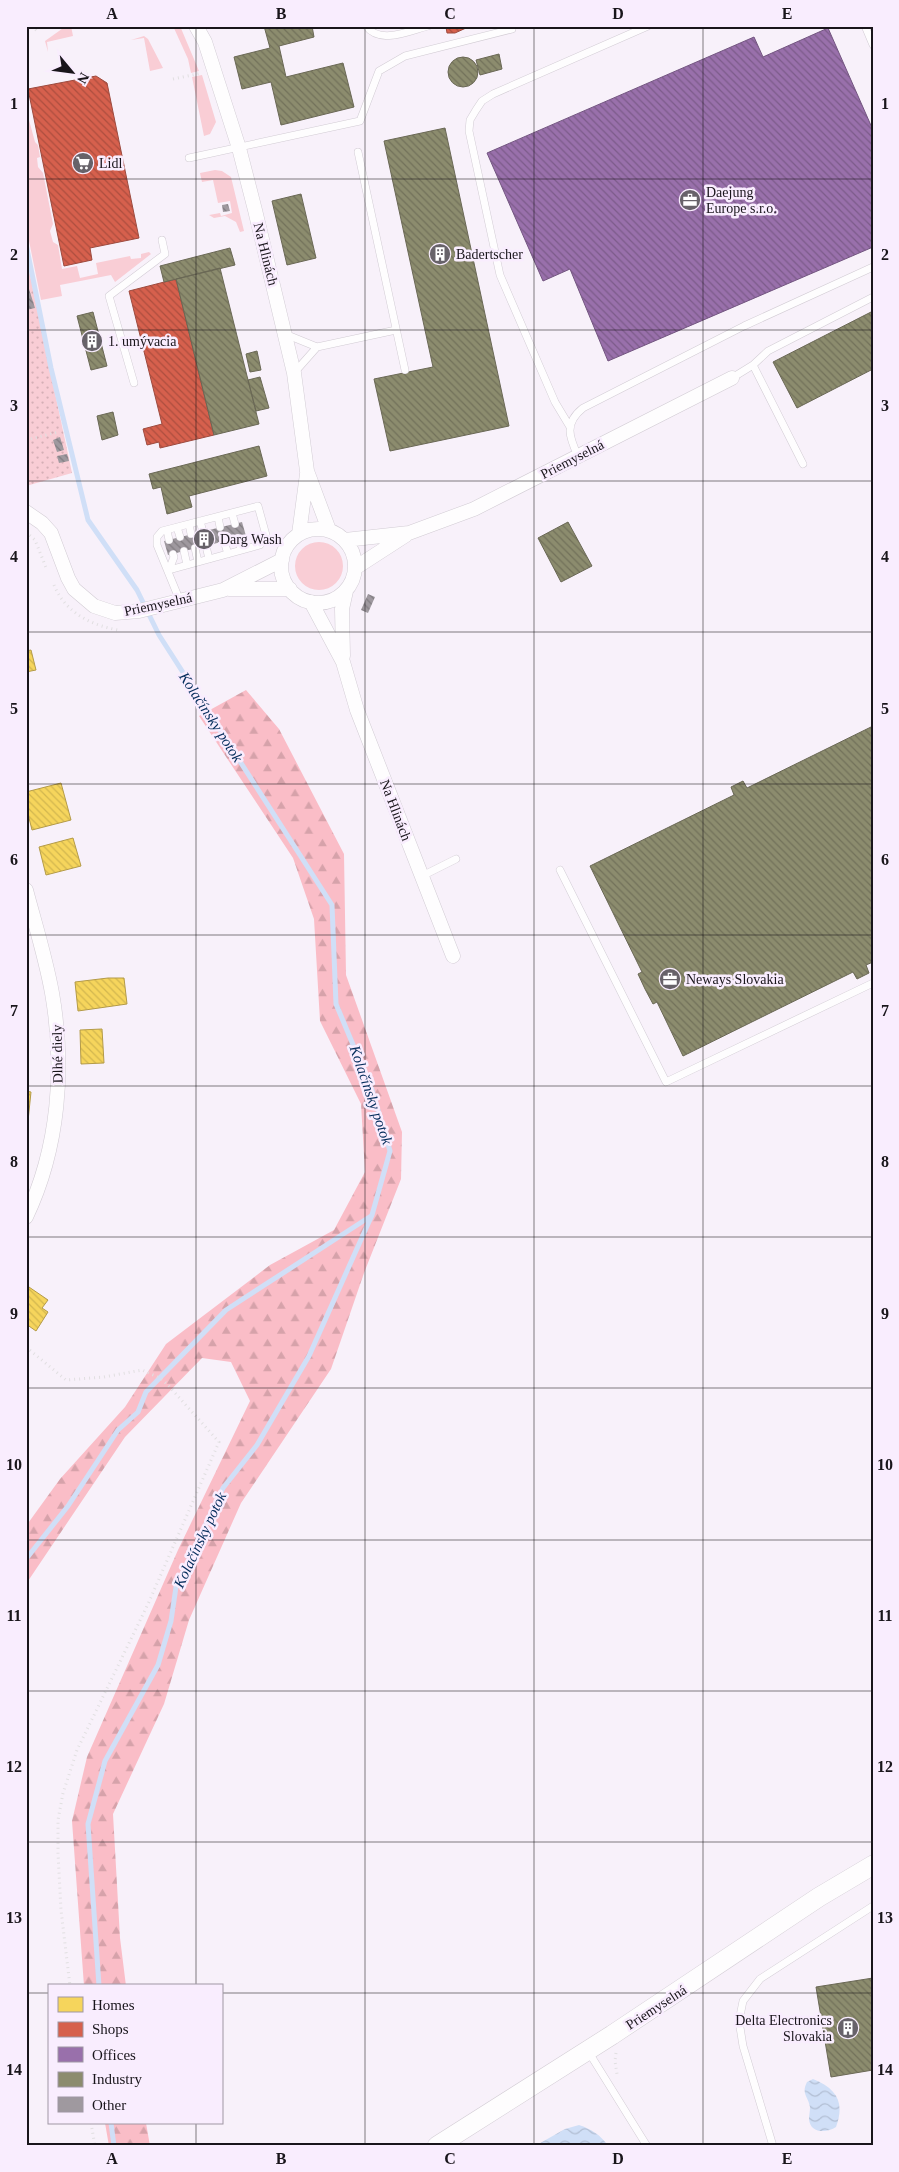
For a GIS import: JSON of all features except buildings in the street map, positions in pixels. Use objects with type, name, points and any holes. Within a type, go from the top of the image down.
[{"type":"street","name":"Na Hlinách","points":[[196,26],[206,42]]},
{"type":"street","name":"Na Hlinách","points":[[204,26],[206,42],[239,148],[285,334],[294,373],[307,471],[329,530]]},
{"type":"street","name":"Priemyselná","points":[[356,568],[409,533],[474,509],[732,378]]},
{"type":"street","name":"Na Hlinách","points":[[299,534],[307,471]]},
{"type":"street","name":"Priemyselná","points":[[26,512],[42,523],[51,533],[68,578],[82,597],[94,606],[115,613],[139,611],[223,590],[282,560]]},
{"type":"street","points":[[319,528],[329,530],[345,540],[351,548],[356,568],[352,580],[346,591],[336,598],[324,602],[311,602],[299,598],[284,580],[282,560],[291,541],[299,534],[319,528]]},
{"type":"street","name":"Priemyselná","points":[[345,540],[409,533]]},
{"type":"street","name":"Priemyselná","points":[[223,590],[290,589]]},
{"type":"street","name":"Na Hlinách","points":[[343,662],[342,609],[346,591]]},
{"type":"street","name":"Na Hlinách","points":[[311,602],[343,662],[357,710],[453,956]]},
{"type":"street","name":"Dlhé diely","points":[[26,1217],[44,1166],[52,1135],[58,1076],[58,1040],[52,992],[27,896]]},
{"type":"street","name":"Priemyselná","points":[[437,2146],[612,2035],[819,1897],[873,1865]]},
{"type":"lane","points":[[366,26],[370,32],[384,37],[428,26]]},
{"type":"lane","points":[[570,427],[555,402],[520,326],[500,275],[473,154],[469,131],[470,120],[482,101],[493,94],[648,26]]},
{"type":"lane","points":[[865,26],[873,45]]},
{"type":"lane","points":[[189,158],[360,121],[379,71],[405,56],[512,29]]},
{"type":"lane","points":[[358,152],[404,370]]},
{"type":"lane","points":[[134,383],[109,296],[165,254],[162,240]]},
{"type":"lane","points":[[578,456],[572,444],[570,427],[573,416],[583,408],[607,394],[744,326],[873,267]]},
{"type":"lane","points":[[732,378],[753,365],[768,351],[873,297]]},
{"type":"lane","points":[[285,334],[317,347],[396,330]]},
{"type":"lane","points":[[294,373],[317,347]]},
{"type":"lane","points":[[753,365],[803,464]]},
{"type":"lane","points":[[169,570],[260,545],[266,535],[258,506],[162,531],[158,537],[157,544],[180,601]]},
{"type":"lane","points":[[232,513],[235,524]]},
{"type":"lane","points":[[218,517],[220,527]]},
{"type":"lane","points":[[200,521],[202,532]]},
{"type":"lane","points":[[189,524],[191,534]]},
{"type":"lane","points":[[178,527],[180,537]]},
{"type":"lane","points":[[167,530],[169,540]]},
{"type":"lane","points":[[238,538],[241,550]]},
{"type":"lane","points":[[224,541],[228,554]]},
{"type":"lane","points":[[206,546],[209,559]]},
{"type":"lane","points":[[195,548],[198,562]]},
{"type":"lane","points":[[184,551],[187,565]]},
{"type":"lane","points":[[169,570],[174,558],[173,554]]},
{"type":"lane","points":[[422,876],[456,860]]},
{"type":"lane","points":[[560,870],[666,1082],[873,983]]},
{"type":"lane","points":[[773,2146],[743,2046],[739,2021],[743,2001],[750,1989],[760,1979],[873,1906]]},
{"type":"lane","points":[[588,2050],[648,2146]]},
{"type":"path","points":[[32,26],[38,32]]},
{"type":"path","points":[[173,79],[197,74]]},
{"type":"path","points":[[26,440],[59,432]]},
{"type":"path","points":[[26,1348],[66,1380],[104,1377],[142,1370],[160,1378],[218,1442],[148,1604],[78,1750],[63,1793],[58,1820],[58,1853],[70,1984]]},
{"type":"path","points":[[612,2035],[620,2047],[615,2061],[619,2079]]},
{"type":"path","points":[[91,2124],[95,2146]]},
{"type":"shaded area","points":[[66,26],[71,26],[73,36],[47,42],[48,52],[45,41]]},
{"type":"shaded area","points":[[173,26],[180,26],[199,71],[191,73],[188,59]]},
{"type":"shaded area","points":[[144,36],[148,39],[163,68],[150,71],[144,38],[131,40]]},
{"type":"shaded area","points":[[202,75],[216,122],[210,134],[204,136],[192,77]]},
{"type":"shaded area","points":[[26,109],[35,142],[38,145],[40,157],[37,158],[38,167],[43,173],[53,224],[50,231],[53,242],[58,245],[62,269],[77,266],[80,278],[98,274],[96,263],[130,256],[131,259],[141,258],[141,254],[149,252],[151,254],[115,282],[111,275],[60,285],[62,296],[41,300],[26,226]]},
{"type":"shaded area","points":[[215,170],[222,171],[231,177],[244,231],[240,232],[236,222],[225,216],[214,218],[209,215],[220,213],[221,216],[232,213],[230,201],[218,203],[213,180],[202,182],[200,173]]},
{"type":"shaded area","points":[[26,256],[72,473],[26,486]]},
{"type":"shaded area","points":[[319,542],[328,544],[336,549],[341,557],[343,566],[341,575],[336,583],[328,588],[319,590],[310,588],[302,583],[297,575],[295,566],[297,557],[302,549],[310,544]]},
{"type":"green space","points":[[246,690],[279,729],[344,854],[346,975],[402,1132],[401,1179],[364,1273],[331,1369],[241,1503],[189,1620],[164,1704],[113,1814],[120,1938],[126,1984],[84,1984],[72,1821],[87,1757],[178,1550],[250,1401],[231,1362],[202,1358],[125,1437],[26,1584],[26,1526],[60,1479],[125,1407],[166,1344],[270,1265],[334,1230],[365,1172],[361,1104],[320,1021],[314,919],[293,858],[199,716]]},
{"type":"green space","points":[[105,2124],[146,2124],[150,2146],[109,2146]]},
{"type":"water","points":[[813,2079],[828,2087],[837,2097],[840,2110],[839,2118],[836,2127],[832,2129],[820,2131],[810,2124],[810,2107],[805,2089],[807,2082]]},
{"type":"water","points":[[579,2125],[595,2133],[608,2146],[535,2146],[565,2129]]},
{"type":"waterway","name":"Kolačínsky potok","points":[[26,244],[51,368],[88,520],[137,590],[159,635],[332,905],[336,1004],[372,1090],[390,1151],[372,1215],[309,1356],[257,1445],[223,1488],[176,1587],[171,1621],[158,1665],[105,1761],[88,1824],[99,1984]]},
{"type":"waterway","points":[[26,1559],[68,1506],[118,1430],[138,1412],[146,1392],[226,1310],[371,1216]]},
{"type":"waterway","name":"Kolačínsky potok","points":[[111,2124],[114,2146]]},
{"type":"place","name":"Lidl","points":[[83,163]]},
{"type":"place","name":"Daejung Europe s.r.o.","points":[[690,200]]},
{"type":"place","name":"Badertscher","points":[[440,254]]},
{"type":"place","name":"1. umývacia","points":[[92,341]]},
{"type":"place","name":"Darg Wash","points":[[204,539]]},
{"type":"place","name":"Neways Slovakia","points":[[670,979]]},
{"type":"place","name":"Delta Electronics Slovakia","points":[[848,2028]]}]
